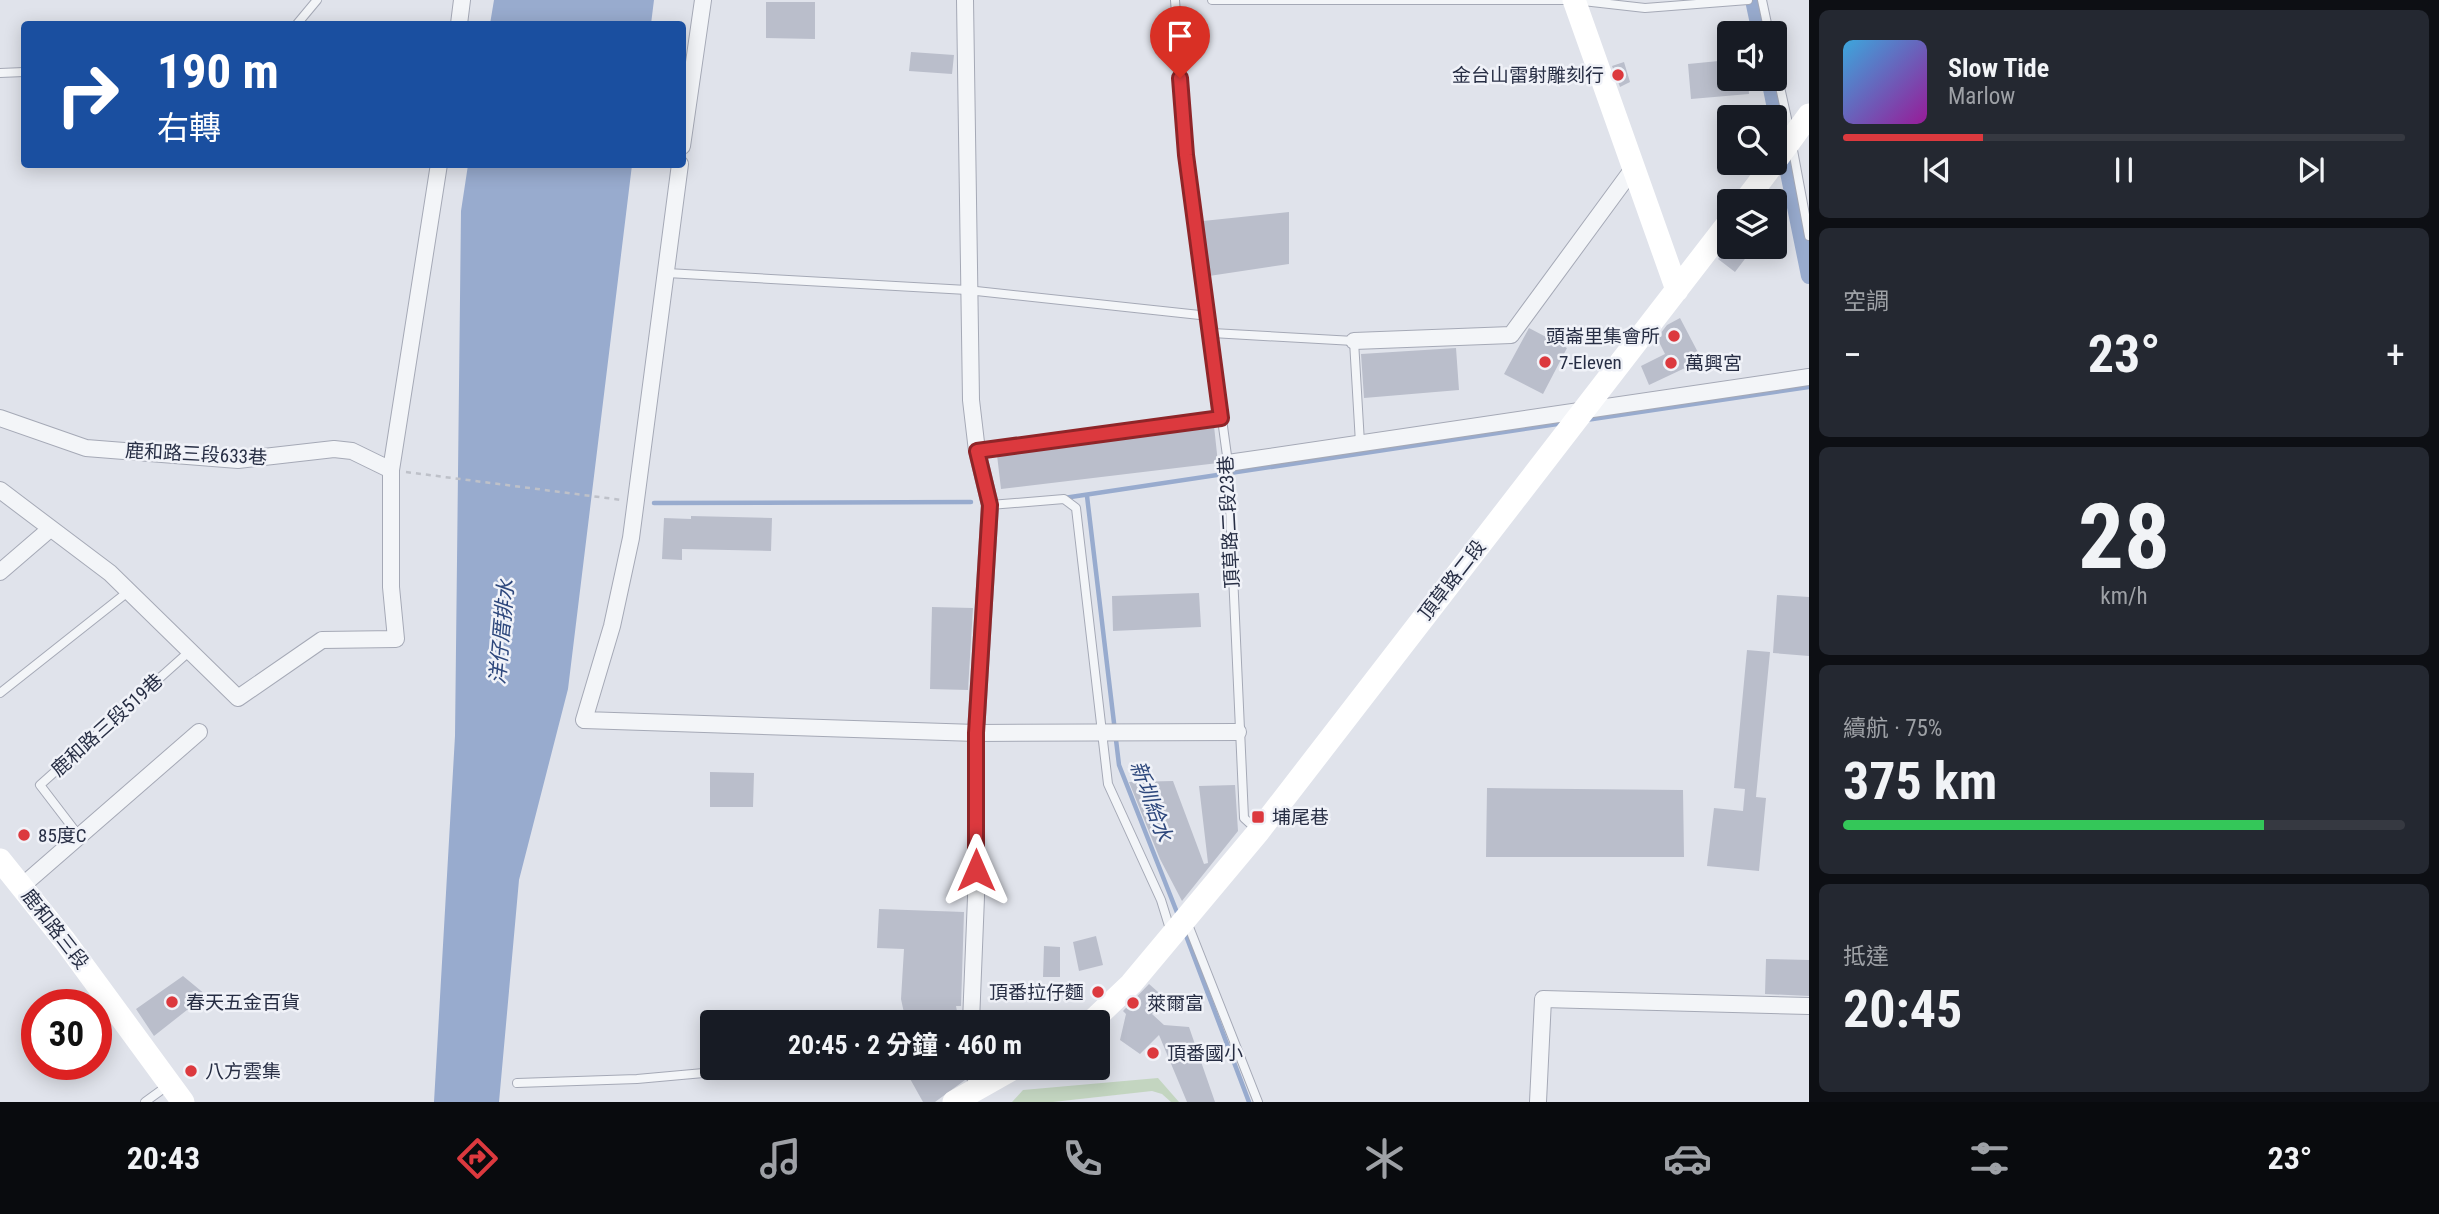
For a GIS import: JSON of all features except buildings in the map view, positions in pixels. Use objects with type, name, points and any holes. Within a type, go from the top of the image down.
[{"type":"street","points":[[459,21],[462,0]]},
{"type":"street","points":[[686,118],[703,0]]},
{"type":"street","points":[[965,0],[967,290],[971,400],[977,451],[990,505],[976,733],[976,897],[971,1010]]},
{"type":"street","points":[[1574,0],[1677,290]]},
{"type":"street","points":[[1787,146],[1809,115]]},
{"type":"street","points":[[1354,341],[1511,335],[1635,166]]},
{"type":"street","points":[[0,490],[130,590],[238,698],[322,640],[396,639],[391,587],[391,470],[438,168]]},
{"type":"street","points":[[680,168],[635,502],[612,626],[584,720],[976,733],[1238,732]]},
{"type":"street","points":[[1754,189],[1765,175]]},
{"type":"street","name":"頂草路二段","points":[[1106,1010],[1259,831],[1717,238]]},
{"type":"street","points":[[1227,463],[1809,377]]},
{"type":"street","name":"鹿和路三段633巷","points":[[0,418],[86,448],[238,460],[334,449],[352,451],[391,470]]},
{"type":"street","points":[[0,572],[50,529]]},
{"type":"street","points":[[22,886],[199,732]]},
{"type":"street","name":"鹿和路三段","points":[[0,860],[176,1093]]},
{"type":"street","points":[[1538,1102],[1544,999],[1809,1006]]},
{"type":"street","points":[[954,1102],[974,1080]]},
{"type":"lane","points":[[300,21],[317,0]]},
{"type":"lane","name":"頂草路二段23巷","points":[[1175,0],[1186,155],[1212,333],[1227,463],[1244,818],[1259,831]]},
{"type":"lane","points":[[1212,0],[1574,0],[1645,8],[1745,1]]},
{"type":"lane","points":[[1762,0],[1766,21]]},
{"type":"lane","points":[[0,73],[21,72]]},
{"type":"lane","points":[[1781,91],[1809,236]]},
{"type":"lane","points":[[667,273],[967,290],[1209,316]]},
{"type":"lane","points":[[1212,333],[1354,341],[1360,443]]},
{"type":"lane","points":[[977,451],[1221,418]]},
{"type":"lane","points":[[990,505],[1064,499],[1076,508],[1108,784],[1161,900],[1179,927],[1258,1102]]},
{"type":"lane","points":[[0,693],[130,590]]},
{"type":"lane","name":"鹿和路三段519巷","points":[[79,836],[40,785],[191,650]]},
{"type":"lane","points":[[517,1083],[637,1079],[700,1073]]},
{"type":"lane","points":[[145,1102],[176,1093]]},
{"type":"path","points":[[391,470],[635,502]]},
{"type":"green space","points":[[1158,1078],[1179,1102],[1171,1102],[1162,1094],[1152,1091],[1053,1102],[1012,1102],[1023,1090]]},
{"type":"water","points":[[494,0],[654,0],[651,21],[490,21]]},
{"type":"water","name":"洋仔厝排水","points":[[468,168],[632,168],[568,689],[519,880],[499,1102],[434,1102],[455,736],[461,211]]},
{"type":"waterway","points":[[1753,0],[1757,21]]},
{"type":"waterway","points":[[1771,91],[1809,276]]},
{"type":"waterway","points":[[1586,420],[1809,387]]},
{"type":"waterway","points":[[1064,498],[1564,423]]},
{"type":"waterway","name":"新圳給水","points":[[1087,496],[1119,765],[1178,915]]},
{"type":"waterway","points":[[654,503],[971,502]]},
{"type":"waterway","name":"新圳給水","points":[[1185,933],[1249,1102]]},
{"type":"place","name":"金台山雷射雕刻行","points":[[1618,75]]},
{"type":"place","name":"頭崙里集會所","points":[[1674,336]]},
{"type":"place","name":"7-Eleven","points":[[1545,362]]},
{"type":"place","name":"萬興宮","points":[[1671,363]]},
{"type":"place","name":"埔尾巷","points":[[1258,817]]},
{"type":"place","name":"85度C","points":[[24,835]]},
{"type":"place","name":"頂番拉仔麵","points":[[1098,992]]},
{"type":"place","name":"春天五金百貨","points":[[172,1002]]},
{"type":"place","name":"萊爾富","points":[[1133,1003]]},
{"type":"place","name":"頂番國小","points":[[1153,1053]]},
{"type":"place","name":"八方雲集","points":[[191,1071]]},
{"type":"route","points":[[976,870],[976,733],[990,505],[977,451],[1221,418],[1186,155],[1180,78]]}]
